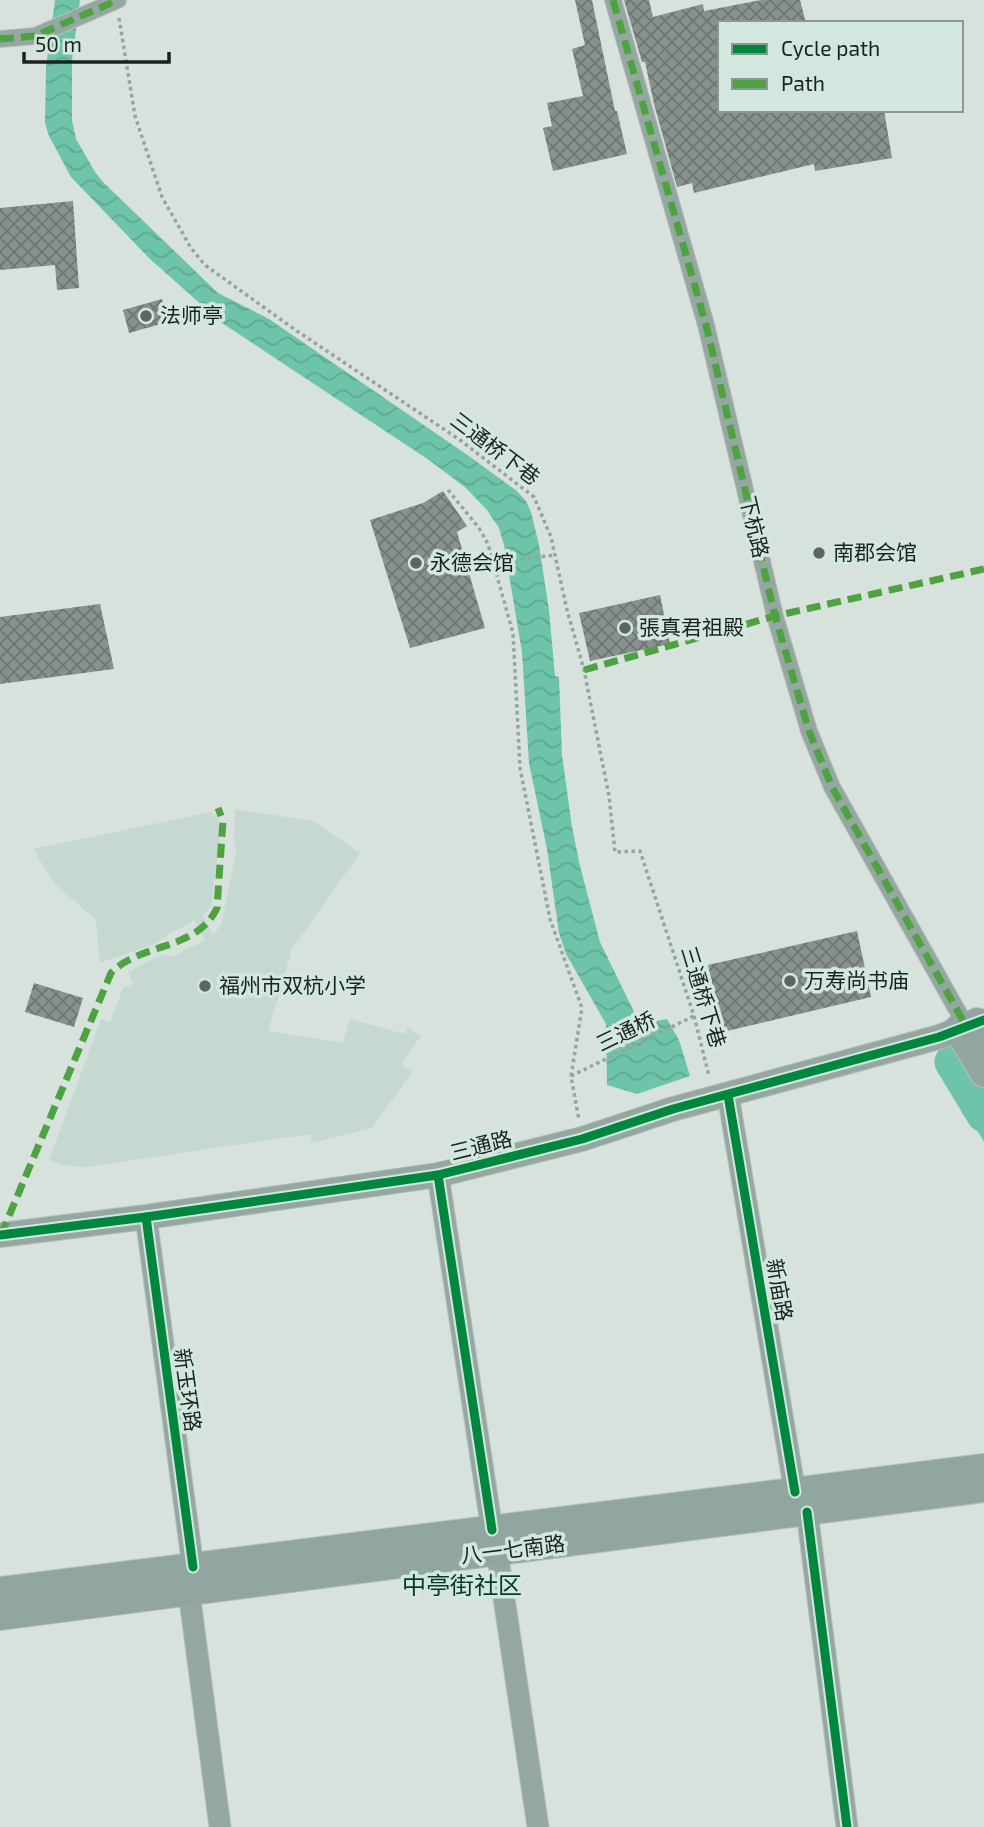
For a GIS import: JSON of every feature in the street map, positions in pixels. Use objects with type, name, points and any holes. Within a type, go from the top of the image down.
[{"type":"main road","name":"下杭路","points":[[974,1026],[984,1073]]},
{"type":"main road","name":"八一七南路","points":[[801,1502],[984,1468]]},
{"type":"main road","name":"八一七南路","points":[[0,1616],[191,1580],[801,1502],[984,1488]]},
{"type":"main road","name":"八一七南路","points":[[0,1591],[191,1580]]},
{"type":"street","points":[[0,39],[35,36],[117,0]]},
{"type":"street","name":"下杭路","points":[[612,0],[705,325],[775,617],[809,730],[832,787],[974,1026]]},
{"type":"street","name":"三通路","points":[[0,1235],[438,1175],[582,1139],[673,1109],[974,1026]]},
{"type":"street","name":"新庙路","points":[[722,1097],[801,1502],[847,1827]]},
{"type":"street","points":[[438,1175],[538,1827]]},
{"type":"street","name":"新玉环路","points":[[146,1217],[220,1827]]},
{"type":"path","points":[[448,490],[479,528],[493,562],[513,633],[520,768],[547,906],[582,1008],[571,1076],[582,1139]]},
{"type":"path","points":[[493,562],[556,555]]},
{"type":"shaded area","name":"福州市双杭小学","points":[[235,809],[313,821],[360,853],[292,949],[268,1031],[343,1043],[350,1019],[405,1034],[408,1027],[421,1036],[401,1064],[412,1072],[372,1128],[312,1143],[310,1134],[86,1167],[62,1165],[49,1160],[101,1019],[110,1022],[123,988],[133,984],[128,972],[162,954],[171,957],[205,940],[194,920],[152,945],[100,963],[96,920],[55,884],[33,849],[211,812],[218,818],[220,836],[211,907],[203,915],[213,935],[221,925],[236,853]]},
{"type":"water","points":[[55,0],[80,0],[72,60],[72,120],[76,139],[104,183],[218,293],[269,319],[469,456],[517,491],[526,501],[539,545],[555,676],[559,677],[562,755],[572,827],[600,942],[640,1024],[667,1019],[679,1040],[690,1076],[637,1094],[607,1085],[606,1024],[566,954],[559,933],[547,849],[529,763],[522,652],[499,528],[487,510],[466,488],[429,460],[222,323],[150,259],[71,177],[45,123],[46,67]]},
{"type":"water","points":[[967,1070],[984,1098],[984,1142],[949,1081]]},
{"type":"building","points":[[575,0],[592,0],[615,111],[627,154],[553,171],[543,128],[552,126],[547,103],[583,96],[572,49],[585,45]]},
{"type":"building","points":[[624,0],[649,0],[653,17],[703,4],[704,11],[761,0],[800,0],[805,21],[718,21],[718,112],[884,112],[892,158],[815,171],[814,164],[694,193],[692,183],[677,187],[645,62],[642,62]]},
{"type":"building","points":[[73,201],[79,288],[57,290],[55,265],[0,270],[0,208]]},
{"type":"building","name":"法师亭","points":[[162,299],[168,322],[129,333],[123,310]]},
{"type":"building","name":"永德会馆","points":[[443,491],[467,526],[457,532],[485,628],[410,648],[370,520],[423,503]]},
{"type":"building","name":"張真君祖殿","points":[[660,595],[670,644],[590,661],[579,613]]},
{"type":"building","points":[[100,604],[114,669],[0,684],[0,617]]},
{"type":"building","name":"万寿尚书庙","points":[[857,931],[871,997],[723,1032],[708,965]]},
{"type":"building","points":[[34,983],[83,998],[74,1027],[25,1012]]},
{"type":"waterway","points":[[952,1062],[984,1115]]},
{"type":"marked path","points":[[0,39],[35,36],[118,0]]},
{"type":"marked path","points":[[613,0],[706,325],[775,616],[809,731],[832,787],[966,1026]]},
{"type":"marked path","points":[[584,670],[775,616],[984,569]]},
{"type":"marked path","points":[[1,1235],[111,973],[137,956],[196,932],[208,922],[217,908],[223,821],[218,808]]},
{"type":"cycle path","points":[[0,1235],[438,1175],[582,1139],[673,1109],[939,1037],[984,1020]]},
{"type":"cycle path","points":[[728,1095],[795,1492]]},
{"type":"cycle path","points":[[438,1175],[492,1530]]},
{"type":"cycle path","points":[[146,1217],[193,1567]]},
{"type":"cycle path","points":[[807,1512],[847,1827]]},
{"type":"place","name":"法师亭","points":[[146,316]]},
{"type":"place","name":"南郡会馆","points":[[819,553]]},
{"type":"place","name":"永德会馆","points":[[416,563]]},
{"type":"place","name":"張真君祖殿","points":[[625,628]]},
{"type":"place","name":"万寿尚书庙","points":[[790,981]]},
{"type":"place","name":"福州市双杭小学","points":[[205,986]]},
{"type":"district","name":"中亭街社区","points":[[462,1586]]}]
